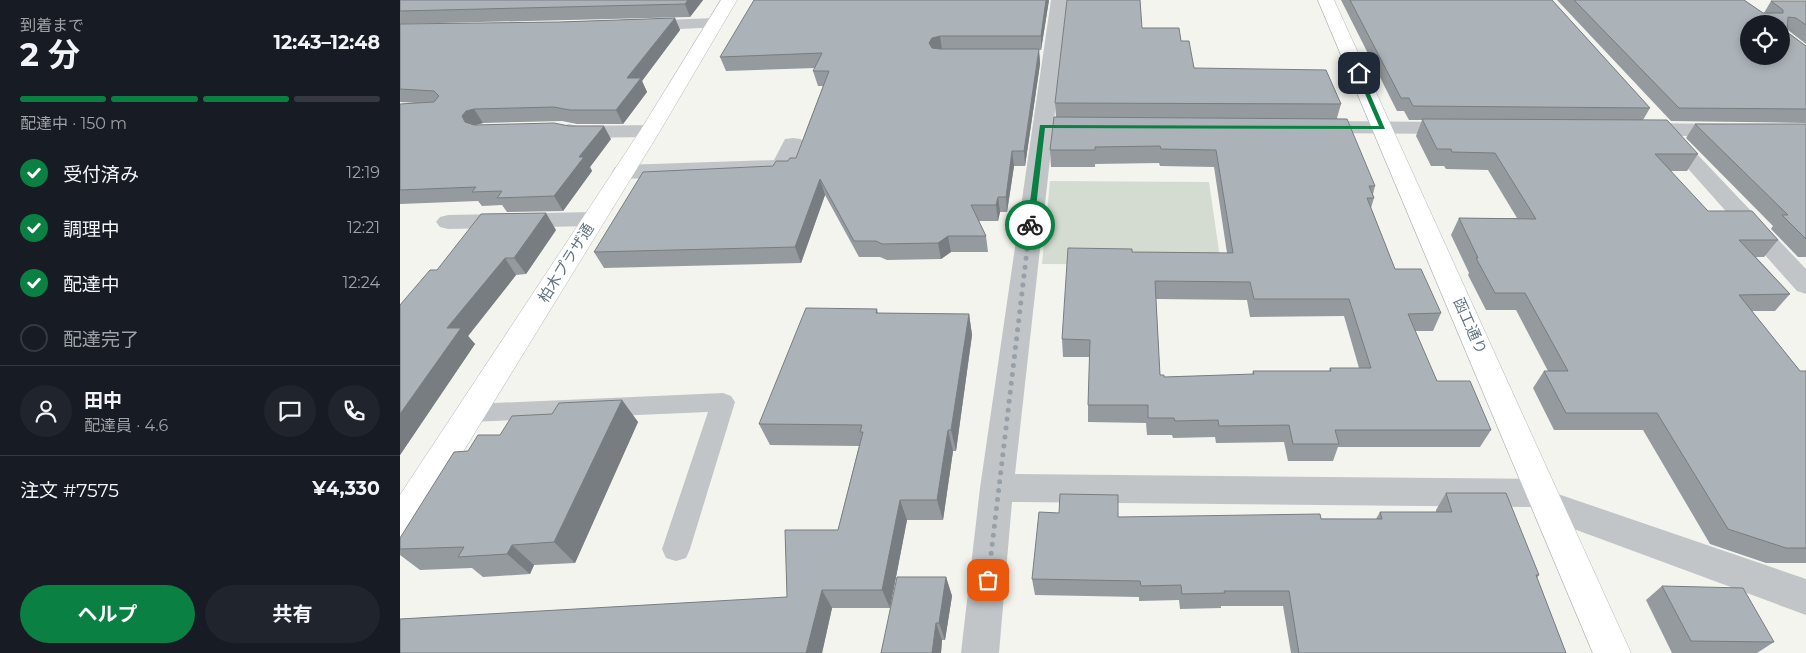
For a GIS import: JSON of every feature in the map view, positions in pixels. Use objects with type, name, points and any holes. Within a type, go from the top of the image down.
[{"type":"street","name":"柏木プラザ通","points":[[400,524],[650,131],[729,0]]},
{"type":"street","points":[[980,653],[997,488],[1042,126],[1043,57],[1059,0]]},
{"type":"street","name":"函工通り","points":[[1326,0],[1612,653]]},
{"type":"street","points":[[624,26],[715,23]]},
{"type":"street","points":[[1643,108],[1806,285]]},
{"type":"street","points":[[1042,126],[1111,126]]},
{"type":"street","points":[[1296,127],[1473,128]]},
{"type":"street","points":[[552,129],[577,132],[650,131]]},
{"type":"street","points":[[1623,129],[1749,130]]},
{"type":"street","points":[[623,172],[782,166],[793,144]]},
{"type":"street","points":[[448,222],[593,218]]},
{"type":"street","points":[[997,488],[1545,499],[1806,597]]},
{"type":"lane","points":[[471,413],[724,402],[676,549]]},
{"type":"shaded area","points":[[1050,181],[1209,182],[1221,265],[1042,264]]},
{"type":"building","points":[[400,0],[688,0],[685,4],[400,11]]},
{"type":"building","points":[[754,0],[1046,0],[1041,36],[940,36],[932,38],[929,43],[932,48],[940,49],[1039,49],[1024,151],[1012,151],[1006,197],[998,197],[996,205],[971,205],[986,236],[948,236],[938,243],[882,244],[876,241],[854,241],[820,179],[795,247],[594,252],[643,172],[773,166],[776,161],[788,161],[790,158],[796,158],[829,71],[813,71],[822,53],[720,57]]},
{"type":"building","points":[[1067,0],[1140,0],[1142,28],[1179,28],[1181,41],[1189,41],[1194,68],[1326,70],[1341,104],[1055,103]]},
{"type":"building","points":[[1350,0],[1552,0],[1650,108],[1413,106],[1409,98],[1401,98]]},
{"type":"building","points":[[1574,0],[1744,0],[1763,13],[1783,13],[1783,10],[1771,1],[1806,1],[1806,25],[1796,18],[1790,17],[1790,15],[1740,15],[1740,65],[1790,65],[1790,34],[1806,46],[1806,109],[1679,108]]},
{"type":"building","points":[[675,18],[627,78],[641,78],[616,110],[570,110],[554,107],[474,109],[466,111],[462,116],[465,122],[474,125],[554,123],[569,126],[604,126],[579,157],[584,157],[554,196],[497,198],[502,191],[472,192],[476,187],[400,190],[400,104],[434,102],[439,96],[434,91],[400,89],[400,24]]},
{"type":"building","points":[[1054,117],[1347,119],[1375,186],[1369,186],[1374,198],[1367,198],[1395,269],[1421,269],[1441,313],[1408,314],[1437,381],[1470,381],[1491,430],[1335,430],[1339,444],[1293,444],[1289,425],[1219,426],[1218,420],[1175,421],[1174,418],[1148,418],[1148,405],[1088,405],[1090,340],[1062,339],[1068,248],[1132,249],[1132,252],[1233,253],[1216,150],[1161,149],[1160,146],[1095,147],[1095,150],[1050,150]],"holes":[[[1155,281],[1250,282],[1254,299],[1349,299],[1371,368],[1330,368],[1331,371],[1253,371],[1254,374],[1164,377],[1164,375],[1160,375]]]},
{"type":"building","points":[[1422,119],[1667,120],[1698,154],[1655,154],[1708,211],[1752,211],[1778,240],[1739,240],[1790,294],[1739,295],[1800,371],[1806,371],[1806,548],[1786,548],[1728,529],[1657,413],[1566,413],[1544,371],[1568,371],[1525,293],[1495,293],[1476,258],[1478,258],[1459,218],[1536,219],[1495,153],[1452,152],[1451,149],[1437,149]]},
{"type":"building","points":[[1695,124],[1806,124],[1806,239],[1782,215],[1788,215]]},
{"type":"building","points":[[546,213],[514,258],[505,258],[447,328],[461,328],[400,414],[400,305],[430,270],[437,270],[481,214]]},
{"type":"building","points":[[806,308],[877,309],[876,313],[969,314],[951,430],[948,430],[937,500],[900,500],[882,590],[822,590],[806,653],[400,653],[400,619],[787,597],[785,530],[838,530],[863,432],[860,432],[862,425],[759,424]]},
{"type":"building","points":[[622,400],[554,542],[512,545],[507,554],[458,557],[464,547],[400,549],[400,538],[454,452],[468,451],[478,435],[500,435],[512,416],[552,414],[559,403]]},
{"type":"building","points":[[1446,493],[1506,493],[1539,575],[1536,575],[1566,653],[1299,653],[1289,591],[1224,591],[1225,593],[1182,594],[1181,585],[1141,586],[1140,581],[1032,579],[1039,512],[1059,513],[1060,494],[1118,495],[1118,517],[1320,514],[1321,519],[1382,519],[1380,512],[1452,512]]},
{"type":"building","points":[[897,577],[946,577],[939,623],[936,623],[932,653],[881,653]]},
{"type":"building","points":[[1662,586],[1743,588],[1774,642],[1691,641]]},
{"type":"way so far","points":[[988,580],[997,488],[1030,225]]},
{"type":"route","points":[[1030,225],[1042,126],[1383,128],[1359,73]]}]
